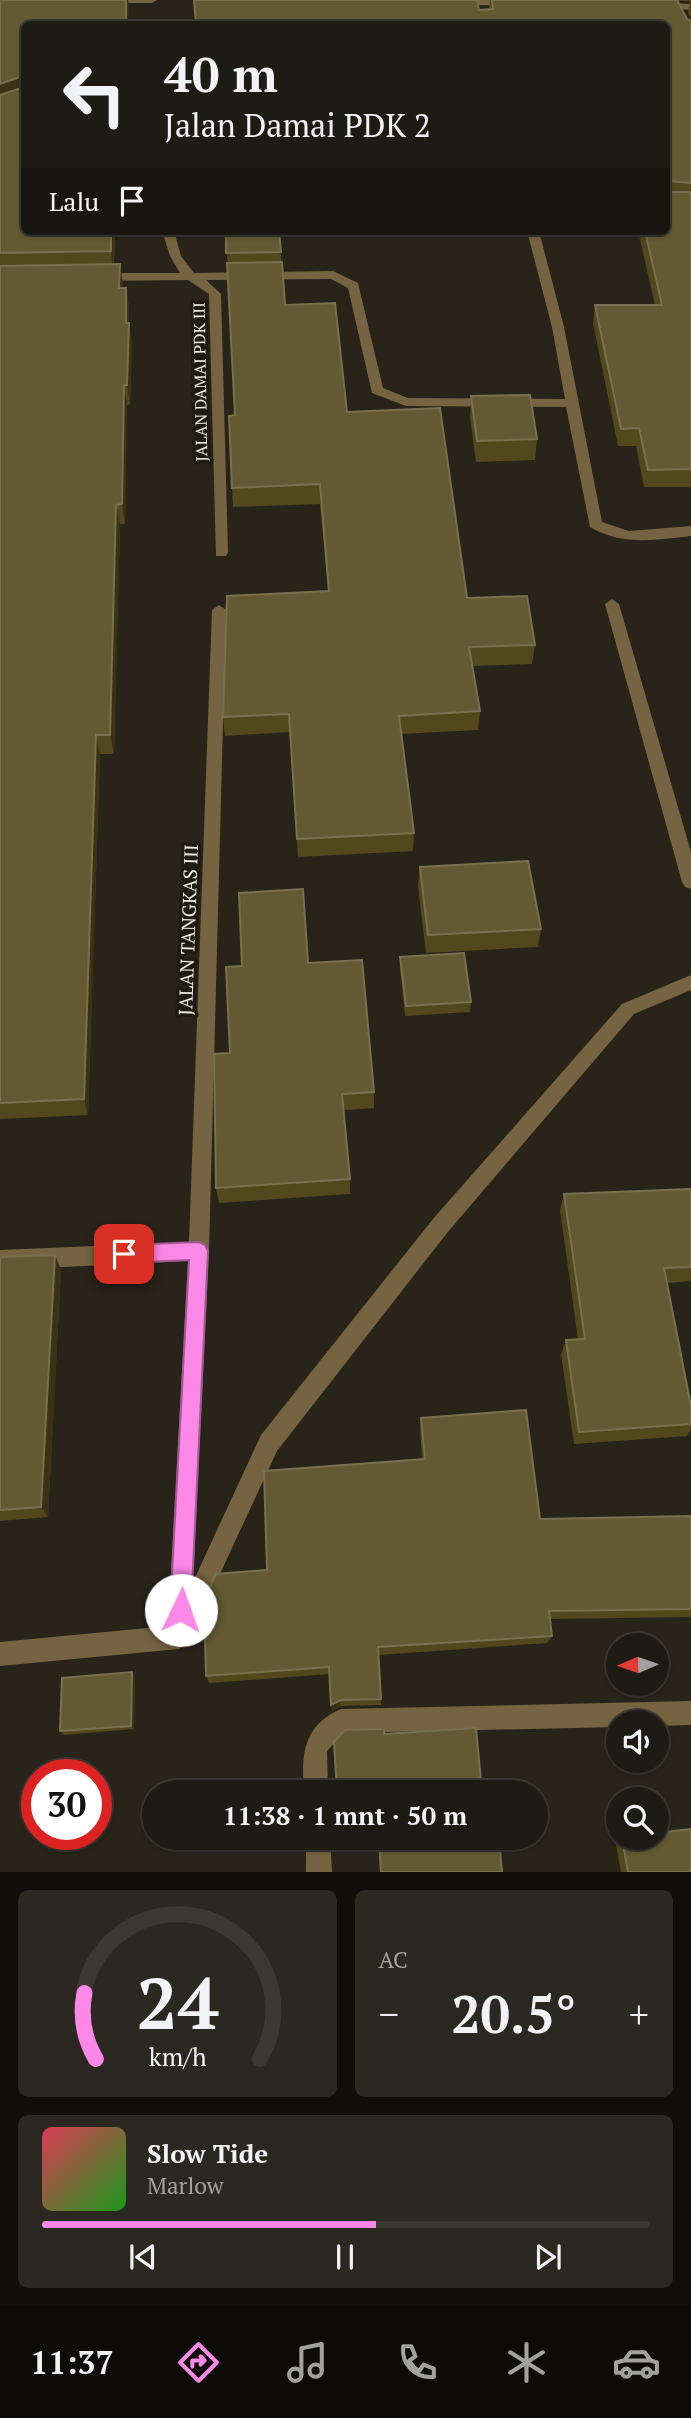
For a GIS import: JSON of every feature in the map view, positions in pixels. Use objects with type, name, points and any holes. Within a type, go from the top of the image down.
[{"type":"street","points":[[96,0],[152,0]]},
{"type":"street","points":[[440,3],[481,8],[556,1],[570,3]]},
{"type":"street","points":[[639,5],[691,7]]},
{"type":"street","name":"JALAN DAMAI PDK III","points":[[168,235],[169,243],[189,275],[208,285],[215,294],[221,553]]},
{"type":"street","points":[[534,235],[558,327],[595,524],[604,531],[625,537],[691,531]]},
{"type":"street","points":[[80,277],[276,274],[343,278],[354,286],[377,390],[389,397],[406,402],[572,403]]},
{"type":"street","points":[[612,604],[691,882]]},
{"type":"street","name":"JALAN TANGKAS III","points":[[179,1637],[199,1251],[219,610]]},
{"type":"street","points":[[0,1654],[179,1637],[269,1443],[440,1226],[628,1009],[691,982]]},
{"type":"street","points":[[0,1259],[199,1251]]},
{"type":"street","points":[[315,1780],[314,1750],[320,1736],[341,1721],[691,1713]]},
{"type":"street","points":[[318,1850],[319,1872]]},
{"type":"building","points":[[0,0],[126,0],[126,21],[21,21],[21,78],[0,84]]},
{"type":"building","points":[[194,0],[477,0],[479,10],[493,9],[492,0],[677,0],[687,19],[691,21],[691,183],[670,181],[670,21],[196,21]]},
{"type":"building","points":[[21,88],[21,235],[111,235],[111,251],[0,253],[0,95]]},
{"type":"building","points":[[670,192],[691,192],[691,469],[648,470],[639,428],[621,429],[595,305],[662,305],[646,235],[670,235]]},
{"type":"building","points":[[226,235],[279,235],[281,252],[226,253]]},
{"type":"building","points":[[282,262],[285,305],[335,303],[347,412],[440,408],[467,598],[527,596],[535,645],[469,647],[480,711],[399,716],[414,833],[297,839],[289,714],[223,717],[227,596],[329,591],[320,484],[232,488],[229,416],[235,415],[227,263]]},
{"type":"building","points":[[120,264],[119,288],[126,288],[126,323],[129,323],[127,385],[124,385],[122,504],[116,505],[110,735],[96,735],[84,1099],[0,1103],[0,266]]},
{"type":"building","points":[[530,395],[537,439],[477,441],[471,396]]},
{"type":"building","points":[[528,861],[541,929],[428,935],[420,867]]},
{"type":"building","points":[[303,889],[308,963],[362,960],[374,1092],[342,1094],[350,1179],[216,1188],[214,1054],[230,1053],[226,967],[242,966],[239,893]]},
{"type":"building","points":[[464,953],[471,1002],[406,1006],[400,957]]},
{"type":"building","points":[[691,1189],[691,1267],[664,1268],[691,1406],[691,1424],[579,1432],[566,1340],[585,1339],[564,1194]]},
{"type":"building","points":[[55,1255],[41,1507],[0,1510],[0,1257]]},
{"type":"building","points":[[526,1410],[540,1519],[691,1516],[691,1609],[549,1611],[552,1636],[378,1647],[381,1699],[341,1700],[331,1705],[329,1667],[206,1676],[204,1599],[216,1574],[267,1570],[264,1471],[425,1459],[421,1418]]},
{"type":"building","points":[[132,1672],[131,1726],[60,1731],[62,1678]]},
{"type":"building","points":[[476,1728],[481,1780],[336,1780],[334,1742],[345,1730],[384,1729],[384,1734]]},
{"type":"building","points":[[691,1829],[691,1872],[628,1872],[624,1850],[669,1850],[669,1832]]},
{"type":"building","points":[[380,1850],[500,1850],[502,1872],[381,1872]]},
{"type":"route","points":[[124,1254],[199,1251],[181,1610]]}]
